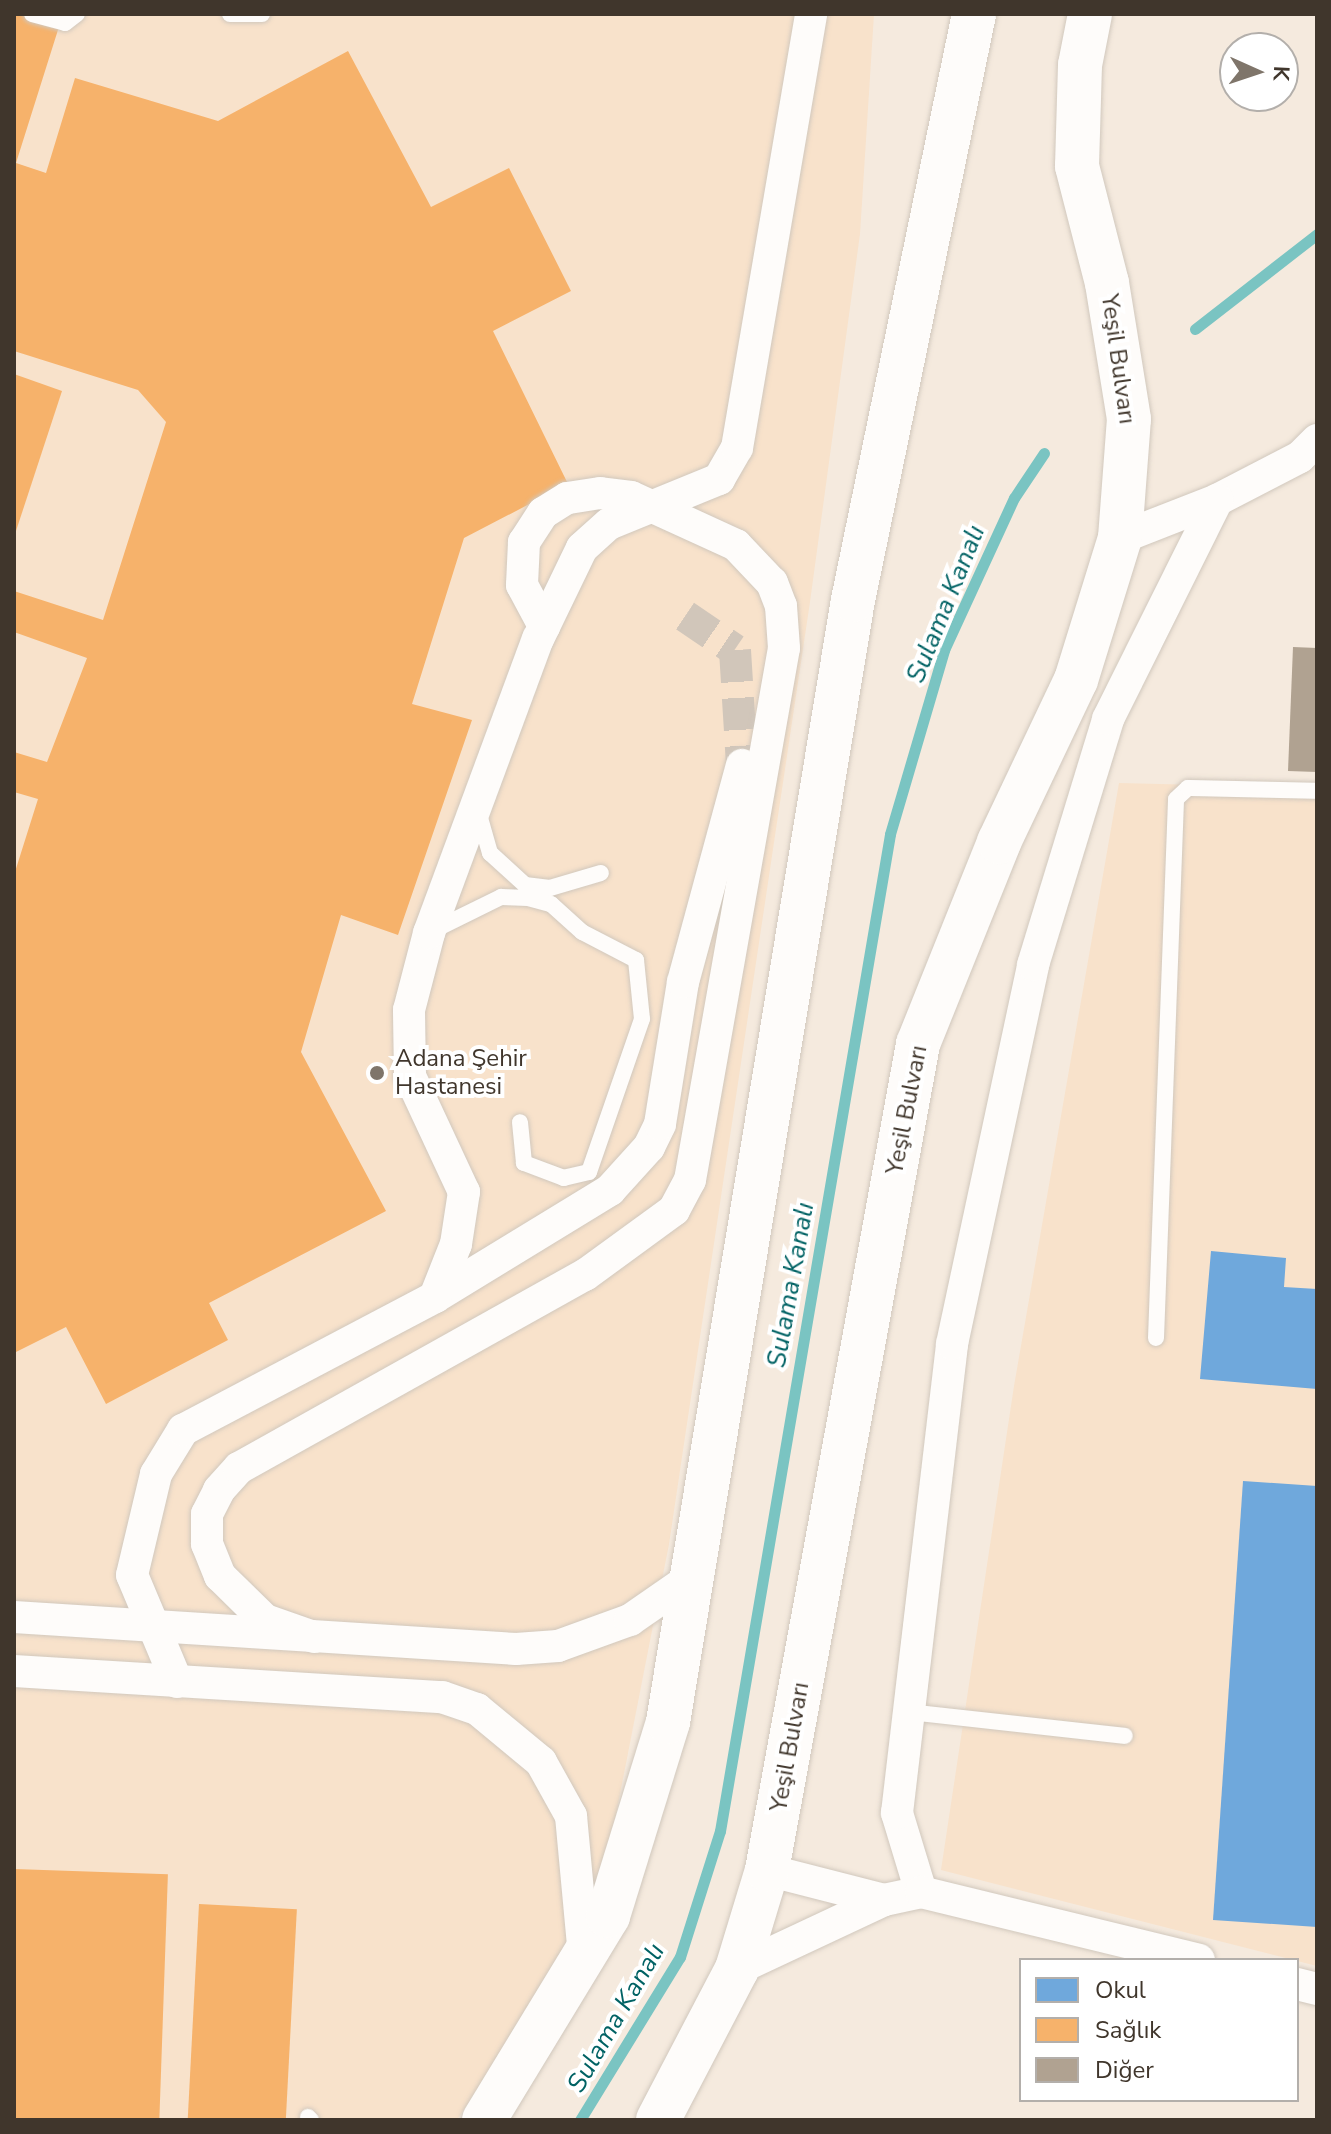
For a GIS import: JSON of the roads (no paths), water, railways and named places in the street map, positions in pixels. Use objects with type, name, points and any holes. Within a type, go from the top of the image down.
[{"type":"main road","points":[[484,2120],[608,1916],[668,1722],[695,1575],[853,600],[974,14]]},
{"type":"main road","name":"Yeşil Bulvarı","points":[[658,2120],[737,1969],[767,1870],[918,1044],[999,842],[1076,680],[1120,538],[1129,419],[1107,283],[1077,166],[1080,65],[1090,14]]},
{"type":"street","points":[[435,1297],[456,1244],[464,1192],[410,1076],[409,1010],[429,933],[475,802],[544,626],[582,548],[609,524],[658,509],[719,479],[737,448],[811,14]]},
{"type":"street","points":[[1120,538],[1217,500],[1300,457],[1317,440]]},
{"type":"street","points":[[314,1637],[265,1620],[220,1576],[207,1544],[207,1514],[219,1490],[239,1468],[585,1275],[674,1210],[690,1180],[784,648],[781,606],[756,563],[714,532],[658,509],[600,493],[567,498],[543,513],[520,560],[522,585],[544,626]]},
{"type":"street","points":[[921,1892],[897,1813],[952,1344],[1033,965],[1108,719],[1217,500]]},
{"type":"street","points":[[177,1682],[150,1626],[132,1575],[156,1474],[183,1430],[435,1297],[610,1190],[649,1147],[660,1124],[683,982],[742,765]]},
{"type":"street","points":[[14,1617],[314,1637],[558,1646],[630,1620],[695,1575]]},
{"type":"street","points":[[14,1671],[442,1697],[516,1734],[571,1816],[584,1957]]},
{"type":"street","points":[[767,1870],[884,1900]]},
{"type":"street","points":[[737,1969],[884,1900],[921,1892],[1191,1958]]},
{"type":"lane","points":[[32,14],[65,23],[77,14]]},
{"type":"lane","points":[[230,14],[262,14]]},
{"type":"lane","points":[[1156,1338],[1176,799],[1188,788],[1317,791]]},
{"type":"lane","points":[[475,802],[503,873],[550,888],[601,873]]},
{"type":"lane","points":[[429,933],[501,897],[528,898],[551,904],[582,932],[636,960],[642,1019],[589,1172],[564,1178],[524,1163],[520,1122]]},
{"type":"lane","points":[[909,1712],[1125,1736]]},
{"type":"waterway","name":"Sulama Kanalı","points":[[1195,329],[1317,234]]},
{"type":"waterway","name":"Sulama Kanalı","points":[[580,2120],[680,1957],[720,1831],[890,834],[944,650],[1014,498],[1044,453]]},
{"type":"tunnel","points":[[685,616],[735,650],[742,765]]},
{"type":"place","name":"Adana Şehir Hastanesi","points":[[377,1073]]}]
